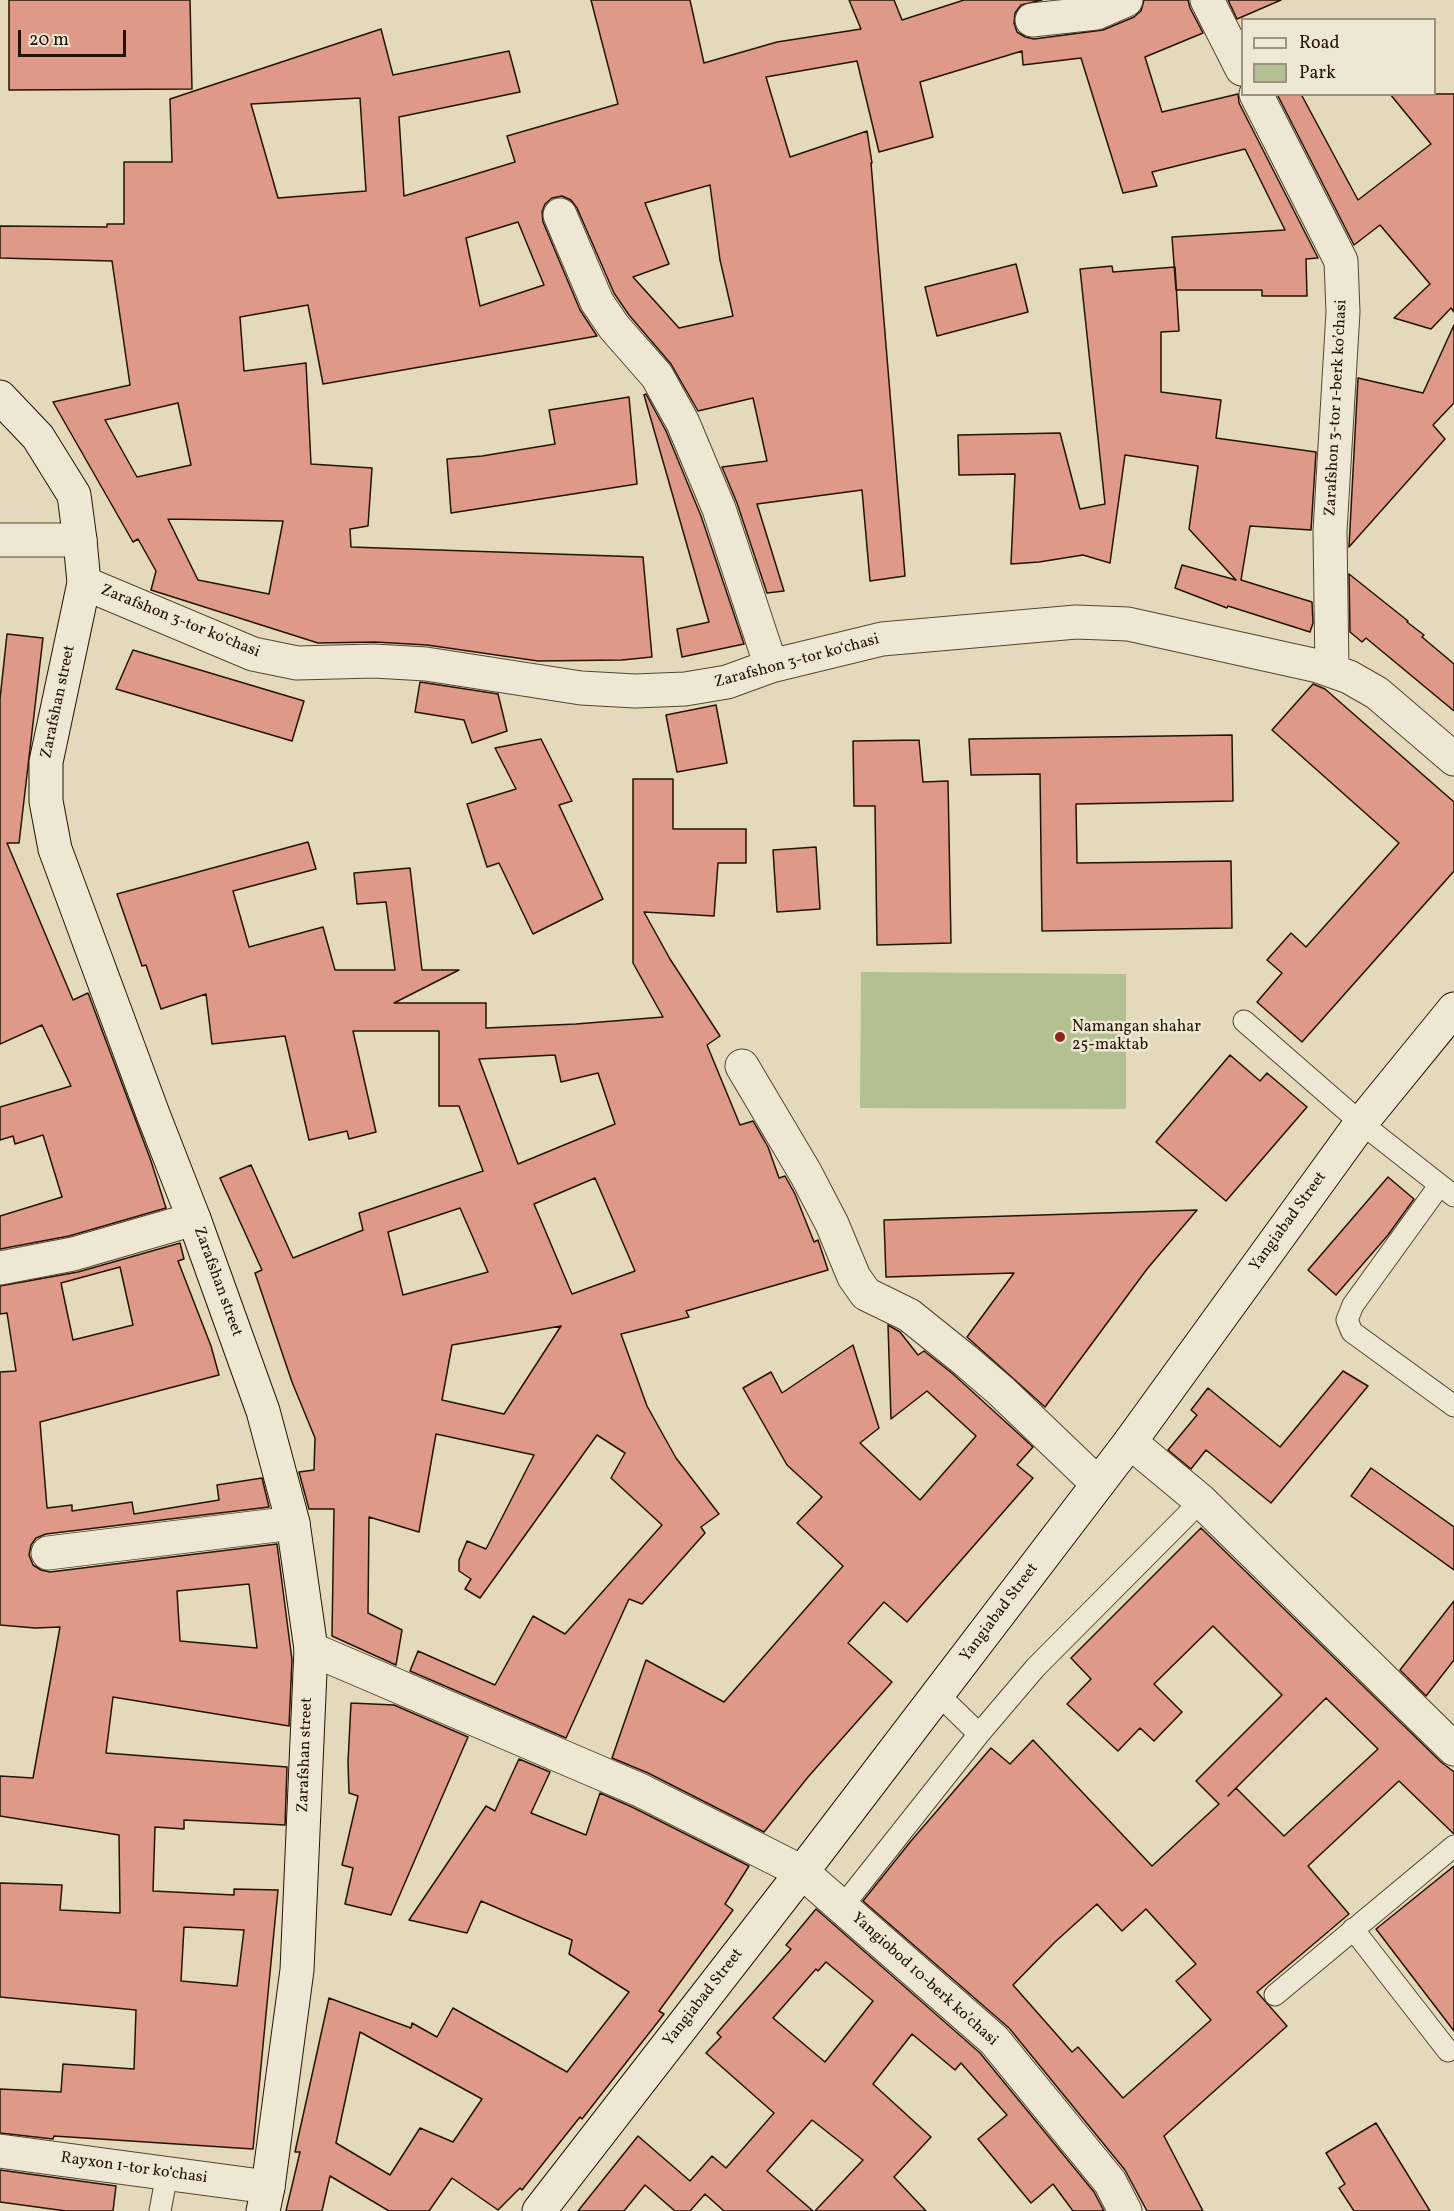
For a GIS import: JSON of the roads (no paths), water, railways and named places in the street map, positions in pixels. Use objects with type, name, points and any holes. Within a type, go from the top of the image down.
[{"type":"street","points":[[1032,20],[1096,12],[1126,0]]},
{"type":"street","points":[[1207,0],[1241,67]]},
{"type":"street","name":"Zarafshon 3-tor 1-berk koʼchasi","points":[[1257,96],[1341,261],[1343,312],[1330,531],[1332,671]]},
{"type":"street","points":[[560,215],[597,302],[614,327],[657,376],[683,423],[719,508],[771,666]]},
{"type":"street","name":"Zarafshan street","points":[[0,397],[38,436],[74,495],[80,540],[84,584],[46,762],[46,801],[55,849],[194,1219],[263,1411],[293,1523],[311,1649],[297,1970],[265,2199]]},
{"type":"street","points":[[0,540],[80,540]]},
{"type":"street","name":"Zarafshon 3-tor koʻchasi","points":[[84,584],[252,654],[297,663],[426,664],[581,688],[635,691],[685,689],[727,682],[771,666],[882,639],[1076,622],[1128,624],[1318,666],[1349,677],[1377,693],[1454,759]]},
{"type":"street","name":"Yangiabad Street","points":[[539,2211],[802,1872],[1130,1442],[1360,1123],[1454,1009]]},
{"type":"street","points":[[742,1066],[806,1174],[832,1224],[854,1277],[866,1294],[909,1315],[965,1360],[1001,1391],[1098,1484]]},
{"type":"street","points":[[0,1268],[74,1254],[194,1219]]},
{"type":"street","points":[[1130,1442],[1201,1501],[1454,1749]]},
{"type":"street","points":[[48,1553],[293,1523]]},
{"type":"street","name":"Yangiobod 10-berk koʼchasi","points":[[311,1649],[640,1790],[802,1872],[994,2040],[1110,2182],[1125,2211]]},
{"type":"street","name":"Rayxon 1-tor koʻchasi","points":[[0,2151],[167,2174],[265,2199]]},
{"type":"lane","points":[[1244,1021],[1360,1123],[1447,1191],[1353,1305],[1347,1320],[1352,1332],[1454,1406]]},
{"type":"lane","points":[[842,1906],[979,1734],[1036,1667],[1201,1501]]},
{"type":"lane","points":[[938,1694],[979,1734]]},
{"type":"lane","points":[[1275,1995],[1454,1846]]},
{"type":"lane","points":[[1353,1929],[1448,2051]]},
{"type":"lane","points":[[160,2211],[167,2174]]},
{"type":"place","name":"Namangan shahar 25-maktab","points":[[1060,1037]]}]
